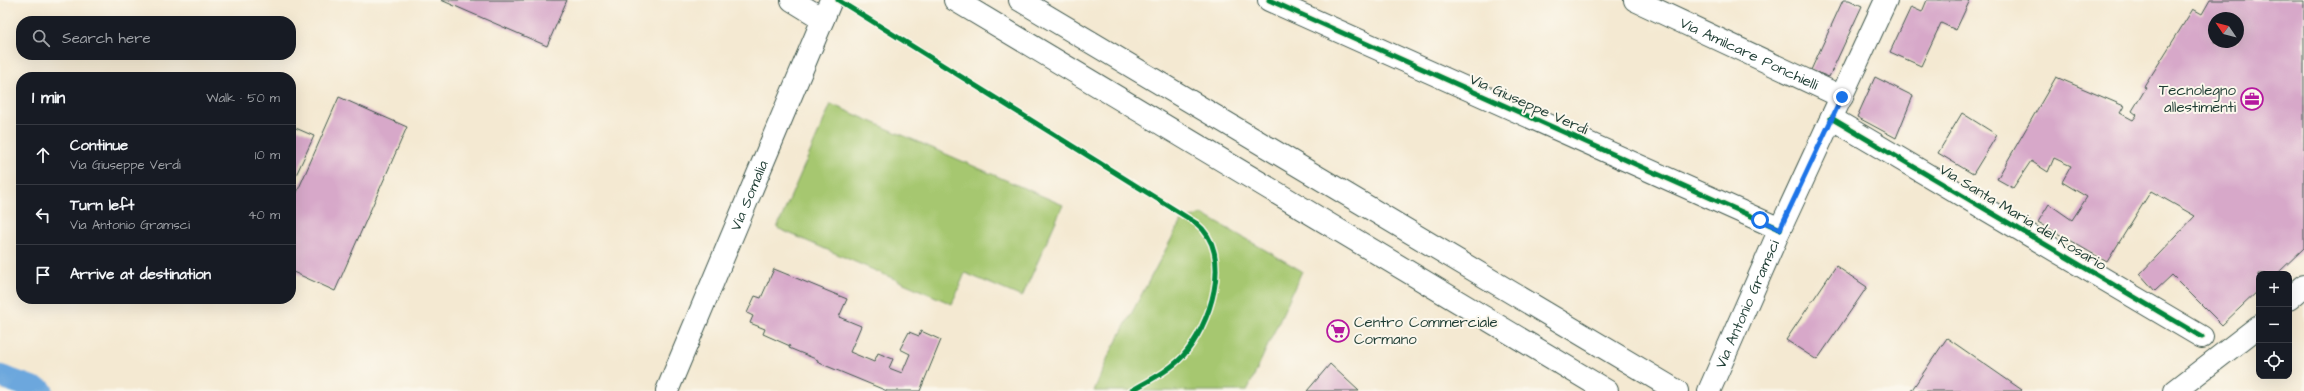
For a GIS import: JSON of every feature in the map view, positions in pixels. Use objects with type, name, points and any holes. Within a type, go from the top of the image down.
[{"type":"main road","points":[[792,0],[827,10]]},
{"type":"main road","points":[[955,0],[1607,391]]},
{"type":"main road","points":[[1020,0],[1677,391]]},
{"type":"main road","name":"Via Giuseppe Verdi","points":[[1269,0],[1306,7],[1780,229]]},
{"type":"main road","name":"Via Amilcare Ponchielli","points":[[1635,0],[1842,97]]},
{"type":"main road","name":"Via Antonio Gramsci","points":[[1713,382],[1780,229],[1886,0]]},
{"type":"main road","name":"Via Somalia","points":[[667,391],[827,10]]},
{"type":"main road","name":"Via Santa Maria del Rosario","points":[[1831,118],[2202,337]]},
{"type":"main road","points":[[2292,296],[2304,286]]},
{"type":"main road","points":[[2175,391],[2251,333]]},
{"type":"main road","points":[[2196,391],[2251,333]]},
{"type":"green space","points":[[831,104],[1063,205],[1022,297],[965,273],[952,304],[777,228]]},
{"type":"green space","points":[[1202,214],[1302,271],[1247,391],[1094,391],[1108,357],[1181,221]]},
{"type":"building","points":[[441,0],[567,0],[547,46]]},
{"type":"building","points":[[1843,0],[1849,0],[1862,6],[1829,77],[1811,70]]},
{"type":"building","points":[[1927,0],[1970,0],[1956,30],[1941,23],[1921,66],[1890,52],[1911,7],[1922,12]]},
{"type":"building","points":[[2210,0],[2304,0],[2304,248],[2280,271],[2256,271],[2256,293],[2222,325],[2172,275],[2155,291],[2140,274],[2195,216],[2151,191],[2107,262],[2038,222],[2049,204],[2072,220],[2087,197],[2062,182],[2071,166],[2054,158],[2048,172],[2031,161],[2013,188],[1997,179],[2056,77],[2124,106],[2120,113],[2133,120],[2137,115],[2132,111],[2146,88],[2144,87],[2193,9],[2202,14]]},
{"type":"building","points":[[1875,77],[1913,96],[1896,138],[1857,117]]},
{"type":"building","points":[[339,97],[407,127],[335,291],[296,273],[296,195]]},
{"type":"building","points":[[1962,113],[1997,135],[1973,174],[1938,153]]},
{"type":"building","points":[[296,128],[314,136],[296,175]]},
{"type":"building","points":[[1836,266],[1867,287],[1817,360],[1786,340]]},
{"type":"building","points":[[774,269],[847,299],[839,317],[861,326],[850,352],[874,362],[878,353],[893,359],[889,368],[902,373],[910,354],[900,349],[909,332],[919,336],[921,331],[941,340],[920,391],[887,391],[817,362],[818,360],[789,348],[790,346],[763,334],[765,329],[750,323],[753,316],[747,313],[755,296],[761,298]]},
{"type":"building","points":[[1947,338],[2022,390],[1911,391]]},
{"type":"building","name":"Centro Commerciale Cormano","points":[[1330,364],[1359,391],[1307,391]]},
{"type":"waterway","points":[[0,376],[42,391]]},
{"type":"cycle path","points":[[838,0],[1196,223],[1208,236],[1214,252],[1216,271],[1214,290],[1209,309],[1201,328],[1192,344],[1177,362],[1158,376],[1131,391]]},
{"type":"cycle path","points":[[1269,0],[1780,229]]},
{"type":"cycle path","points":[[1831,118],[2202,337]]},
{"type":"place","name":"Tecnolegno allestimenti","points":[[2252,99]]},
{"type":"place","name":"Centro Commerciale Cormano","points":[[1338,331]]},
{"type":"route","points":[[1760,220],[1780,229],[1842,97]]}]
